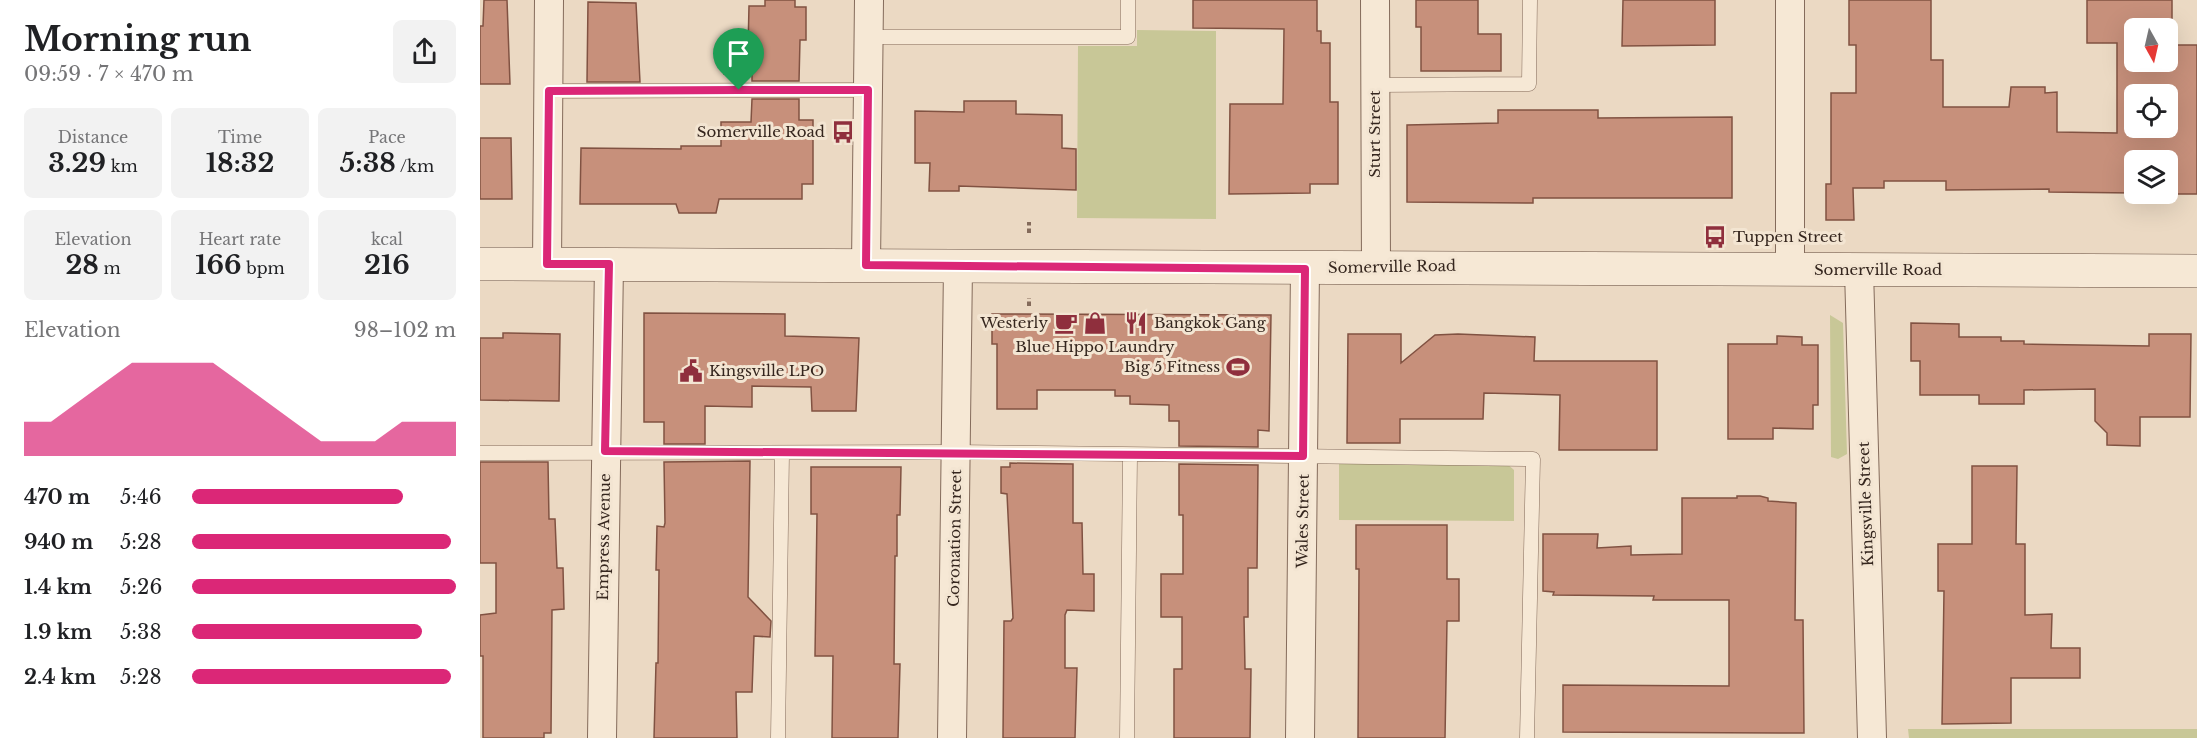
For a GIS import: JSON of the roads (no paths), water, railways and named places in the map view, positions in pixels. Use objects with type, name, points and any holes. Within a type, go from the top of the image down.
[{"type":"main road","name":"Somerville Road","points":[[480,264],[1305,269],[1426,266],[2197,271]]},
{"type":"street","points":[[547,264],[549,0]]},
{"type":"street","points":[[866,265],[869,0]]},
{"type":"street","name":"Sturt Street","points":[[1375,0],[1376,268]]},
{"type":"street","points":[[1790,0],[1790,269]]},
{"type":"street","name":"Empress Avenue","points":[[602,738],[609,264]]},
{"type":"street","name":"Coronation Street","points":[[952,738],[958,266]]},
{"type":"street","name":"Wales Street","points":[[1300,738],[1305,269]]},
{"type":"street","name":"Kingsville Street","points":[[1859,270],[1872,738]]},
{"type":"lane","points":[[869,37],[1128,37],[1128,0]]},
{"type":"lane","points":[[1375,85],[1529,84],[1530,0]]},
{"type":"lane","points":[[549,91],[868,90]]},
{"type":"lane","points":[[480,453],[956,452],[1130,456],[1533,459],[1527,738]]},
{"type":"lane","points":[[778,738],[782,453]]},
{"type":"lane","points":[[1127,738],[1130,456]]},
{"type":"place","name":"Somerville Road","points":[[843,132]]},
{"type":"place","name":"Tuppen Street","points":[[1715,237]]},
{"type":"place","name":"Westerly","points":[[1066,323]]},
{"type":"place","name":"Blue Hippo Laundry","points":[[1095,323]]},
{"type":"place","name":"Bangkok Gang","points":[[1136,323]]},
{"type":"place","name":"Big 5 Fitness","points":[[1238,367]]},
{"type":"place","name":"Kingsville LPO","points":[[691,371]]}]
